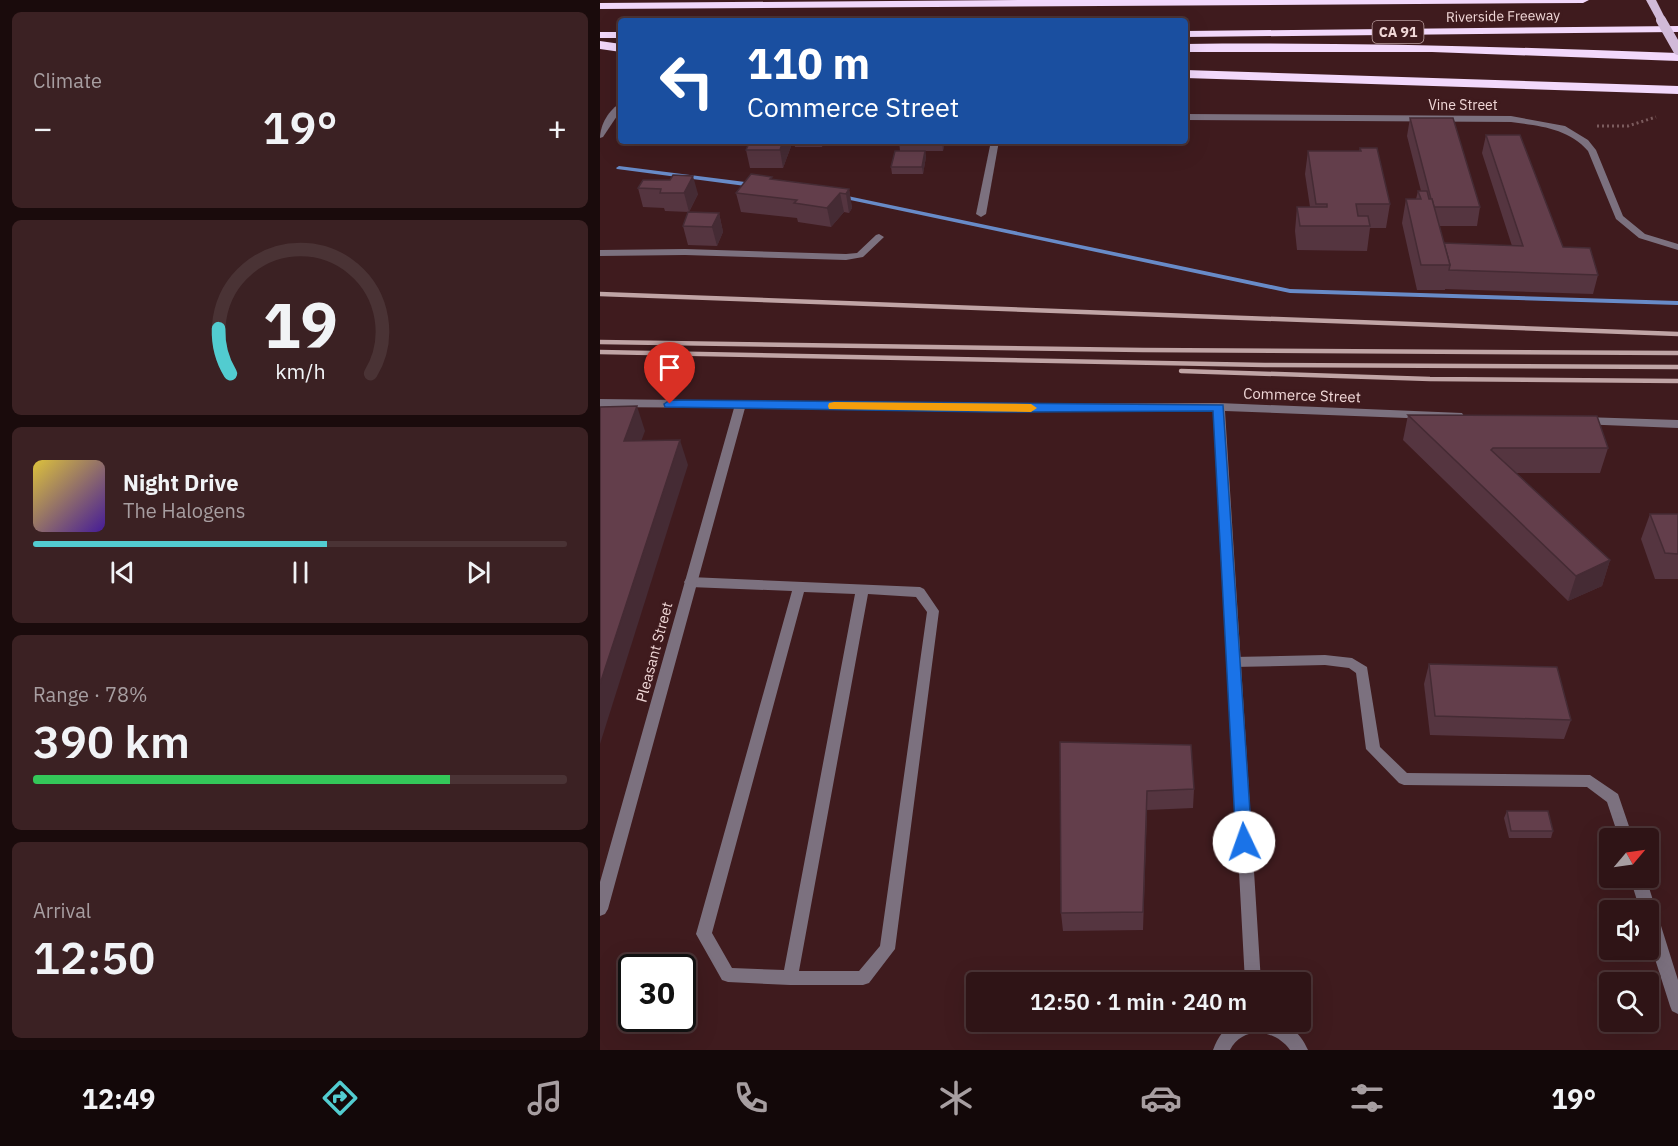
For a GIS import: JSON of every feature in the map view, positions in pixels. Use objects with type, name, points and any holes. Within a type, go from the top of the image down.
[{"type":"highway","name":"Riverside Freeway","points":[[600,6],[1583,0]]},
{"type":"highway","name":"Riverside Freeway","points":[[1188,34],[1678,29]]},
{"type":"highway","points":[[600,35],[618,35]]},
{"type":"highway","points":[[600,45],[618,48]]},
{"type":"highway","points":[[1188,48],[1295,46],[1500,49],[1678,57]]},
{"type":"highway","points":[[1188,74],[1424,84],[1678,90]]},
{"type":"main road","points":[[1651,0],[1678,50]]},
{"type":"street","points":[[600,135],[618,108]]},
{"type":"street","name":"Vine Street","points":[[1188,117],[1510,118],[1545,123],[1574,135],[1592,150],[1618,217],[1642,236],[1678,247]]},
{"type":"street","points":[[981,214],[994,144]]},
{"type":"street","points":[[600,252],[846,256],[860,255],[879,237]]},
{"type":"street","name":"Commerce Street","points":[[600,403],[1219,407],[1466,416]]},
{"type":"street","name":"Pleasant Street","points":[[600,909],[740,405]]},
{"type":"street","points":[[1219,407],[1252,972]]},
{"type":"street","points":[[1572,420],[1678,424]]},
{"type":"street","points":[[690,582],[920,592],[933,611],[887,949],[863,978],[728,975],[704,934],[799,588]]},
{"type":"street","points":[[790,978],[862,591]]},
{"type":"street","points":[[1233,662],[1325,660],[1352,663],[1362,671],[1373,749],[1404,778],[1590,782],[1613,798],[1623,828]]},
{"type":"street","points":[[1641,888],[1678,1006]]},
{"type":"street","points":[[1221,1050],[1236,1032]]},
{"type":"street","points":[[1284,1032],[1296,1042],[1300,1050]]},
{"type":"path","points":[[1590,126],[1628,126],[1656,117]]},
{"type":"building","points":[[1410,118],[1453,118],[1480,207],[1434,207]]},
{"type":"building","points":[[1486,135],[1520,135],[1563,247],[1590,248],[1598,275],[1449,270],[1450,265],[1444,243],[1523,246]]},
{"type":"building","points":[[749,144],[782,144],[780,150],[746,150]]},
{"type":"building","points":[[1360,148],[1377,148],[1390,204],[1356,204],[1358,216],[1368,216],[1370,226],[1300,226],[1297,207],[1327,207],[1327,204],[1316,204],[1308,151],[1361,151]]},
{"type":"building","points":[[895,151],[925,151],[922,167],[891,167]]},
{"type":"building","points":[[751,174],[772,177],[770,179],[849,189],[846,194],[840,193],[827,208],[794,203],[797,200],[736,193]]},
{"type":"building","points":[[673,175],[693,176],[684,193],[660,193],[661,189],[638,188],[643,180],[670,180]]},
{"type":"building","points":[[1418,191],[1427,191],[1429,199],[1432,199],[1450,265],[1421,265],[1406,199],[1421,199]]},
{"type":"building","points":[[688,212],[719,213],[712,227],[683,226]]},
{"type":"building","points":[[637,406],[624,441],[680,440],[600,684],[600,407]]},
{"type":"building","points":[[1408,415],[1597,416],[1608,448],[1493,448],[1491,450],[1610,560],[1576,576]]},
{"type":"building","points":[[1650,514],[1678,514],[1678,554],[1665,553]]},
{"type":"building","points":[[1429,664],[1557,667],[1571,720],[1435,716]]},
{"type":"building","points":[[1060,742],[1191,745],[1194,789],[1147,791],[1143,912],[1061,913]]},
{"type":"building","points":[[1507,811],[1548,811],[1553,831],[1511,831]]},
{"type":"waterway","points":[[619,168],[753,185]]},
{"type":"waterway","points":[[838,196],[1290,291],[1678,303]]},
{"type":"railway","points":[[600,294],[1678,334]]},
{"type":"railway","points":[[600,342],[1143,350],[1678,353]]},
{"type":"railway","points":[[600,352],[1265,365],[1678,367]]},
{"type":"railway","points":[[1181,371],[1430,379],[1678,381]]},
{"type":"slow traffic","points":[[834,406],[1031,408]]},
{"type":"route","points":[[670,404],[992,408],[1219,407],[1244,842]]}]
